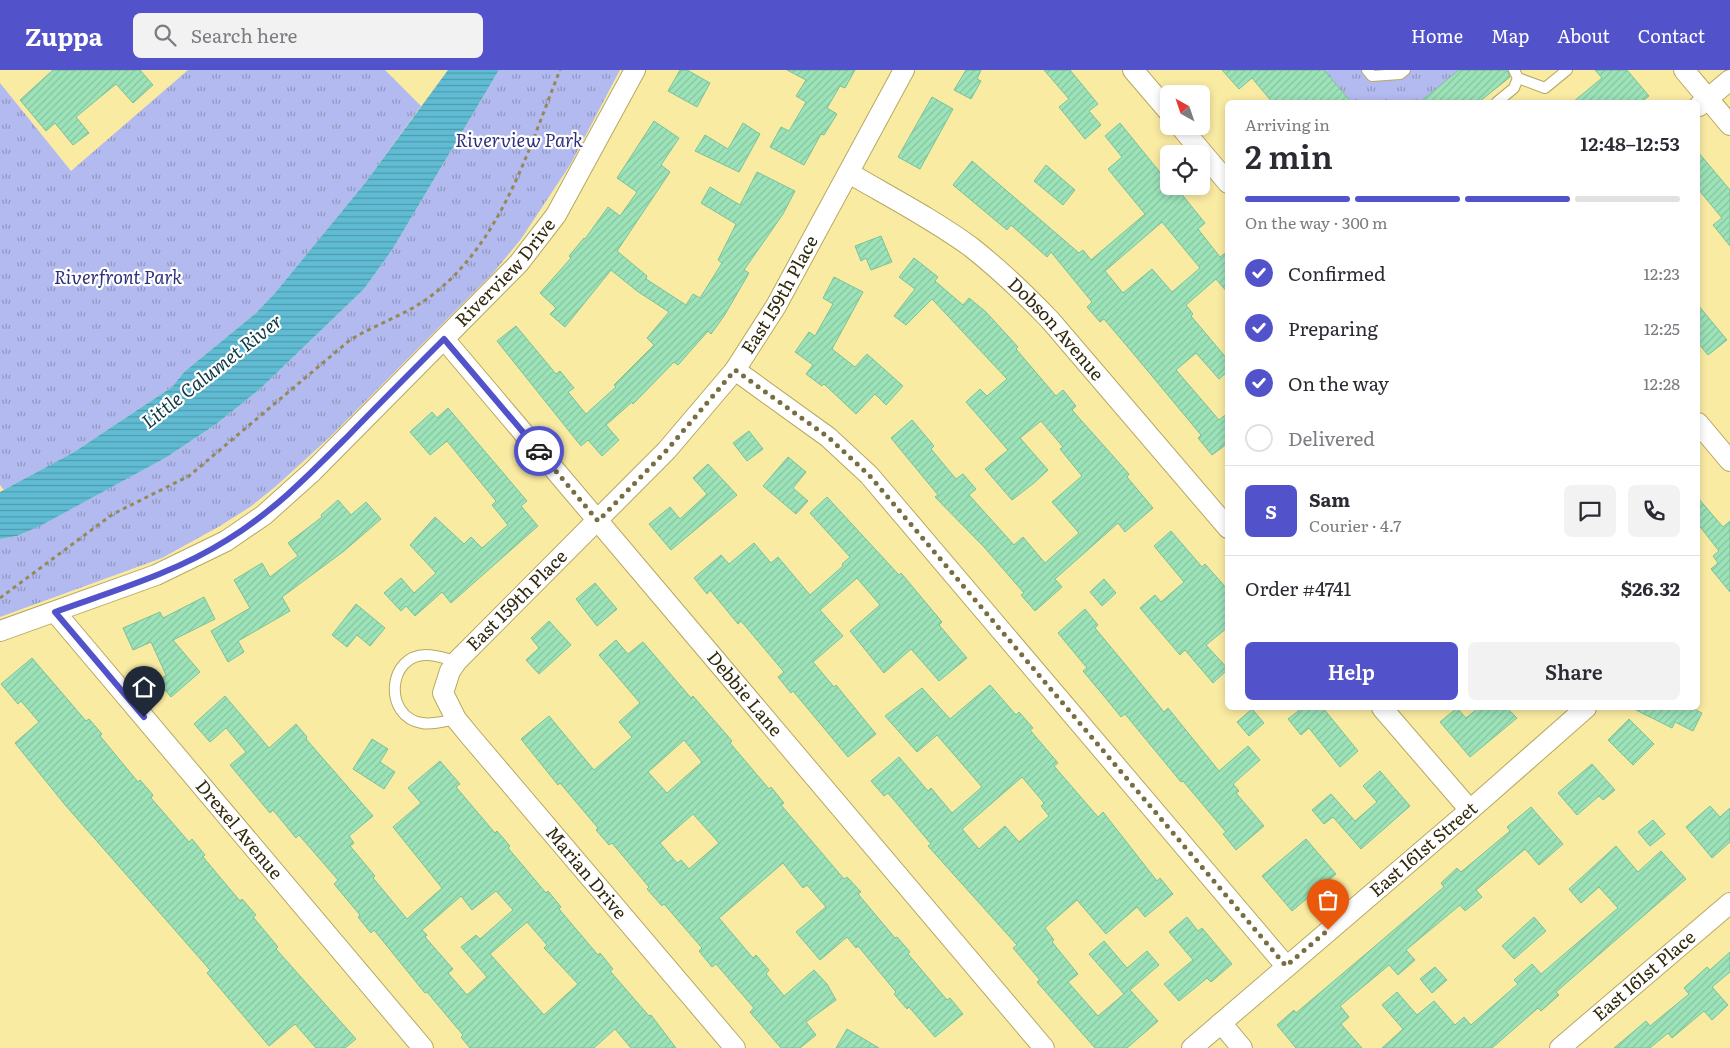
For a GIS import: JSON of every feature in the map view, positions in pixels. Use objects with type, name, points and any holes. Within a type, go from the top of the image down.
[{"type":"street","name":"Riverview Drive","points":[[0,631],[156,575],[197,557],[226,541],[264,515],[312,472],[519,263],[556,215],[636,70]]},
{"type":"street","name":"East 159th Place","points":[[443,693],[450,671],[457,661],[667,450],[735,370],[776,306],[904,70]]},
{"type":"street","points":[[1133,70],[1160,102]]},
{"type":"street","points":[[1684,70],[1703,103],[1730,125]]},
{"type":"street","points":[[1703,103],[1730,80]]},
{"type":"street","points":[[1188,135],[1225,179]]},
{"type":"street","name":"Dobson Avenue","points":[[849,173],[939,225],[976,252],[1022,292],[1050,320],[1225,524]]},
{"type":"street","name":"Debbie Lane","points":[[444,339],[1044,1048]]},
{"type":"street","points":[[735,370],[828,437],[869,475],[1286,966]]},
{"type":"street","points":[[1700,425],[1730,462]]},
{"type":"street","name":"Drexel Avenue","points":[[55,612],[423,1048]]},
{"type":"street","name":"Marian Drive","points":[[443,693],[456,719],[735,1048]]},
{"type":"street","points":[[1384,710],[1470,810]]},
{"type":"street","name":"East 161st Street","points":[[1192,1048],[1584,710]]},
{"type":"street","name":"East 161st Place","points":[[1560,1048],[1730,903]]},
{"type":"street","points":[[1221,1023],[1242,1048]]},
{"type":"lane","points":[[1367,70],[1372,76],[1400,74],[1405,70]]},
{"type":"lane","points":[[1499,100],[1514,88],[1516,74],[1545,88],[1567,70]]},
{"type":"lane","points":[[456,719],[431,724],[420,723],[408,717],[399,708],[394,696],[393,685],[404,665],[414,658],[426,655],[457,661]]},
{"type":"path","points":[[0,598],[113,514],[189,476],[350,340],[369,328],[412,309],[445,283],[496,222],[507,201],[560,70]]},
{"type":"green space","name":"Riverfront Park","points":[[188,70],[385,70],[421,106],[365,183],[275,293],[256,313],[184,372],[172,387],[74,452],[4,490],[0,485],[0,83],[71,171]]},
{"type":"green space","name":"Riverview Park","points":[[499,70],[620,70],[570,165],[521,239],[493,273],[330,437],[250,507],[162,558],[0,617],[0,539],[17,536],[39,526],[167,457],[215,425],[260,389],[364,289],[392,250]]},
{"type":"green space","points":[[1324,70],[1459,70],[1422,100],[1349,100]]},
{"type":"water","name":"Little Calumet River","points":[[448,70],[499,70],[392,250],[364,289],[260,389],[215,425],[167,457],[40,526],[17,536],[0,539],[0,492],[74,452],[172,387],[184,372],[256,313],[275,293],[365,183]]},
{"type":"building","points":[[53,70],[140,70],[153,85],[133,103],[116,84],[76,117],[89,133],[73,145],[55,123],[46,131],[20,100]]},
{"type":"building","points":[[680,70],[687,70],[710,83],[697,107],[668,91]]},
{"type":"building","points":[[787,70],[855,70],[845,88],[840,86],[827,108],[837,114],[824,135],[821,134],[804,165],[770,147],[781,127],[789,131],[806,102],[796,96],[806,80]]},
{"type":"building","points":[[966,70],[981,70],[977,79],[981,81],[971,99],[954,90]]},
{"type":"building","points":[[1044,70],[1070,70],[1098,104],[1089,111],[1101,125],[1085,139],[1059,107],[1069,99]]},
{"type":"building","points":[[1222,70],[1324,70],[1349,100],[1270,100],[1252,78],[1239,89]]},
{"type":"building","points":[[1459,70],[1507,70],[1510,77],[1481,100],[1422,100]]},
{"type":"building","points":[[1595,70],[1627,70],[1649,96],[1644,100],[1575,100],[1602,78]]},
{"type":"building","points":[[932,97],[953,109],[920,169],[898,157]]},
{"type":"building","points":[[654,121],[679,138],[661,165],[670,172],[617,251],[647,276],[646,279],[686,305],[693,294],[700,298],[722,263],[718,260],[736,224],[701,203],[710,187],[740,205],[757,172],[795,191],[783,214],[744,270],[749,273],[724,316],[711,334],[708,331],[678,365],[674,362],[633,404],[632,402],[606,425],[619,440],[602,456],[588,440],[581,446],[497,341],[516,326],[556,374],[560,371],[574,388],[568,392],[586,414],[616,387],[614,385],[654,345],[647,338],[669,312],[637,291],[611,270],[565,327],[550,314],[556,308],[540,293],[571,258],[569,256],[585,239],[608,207],[620,216],[637,192],[617,178]]},
{"type":"building","points":[[743,123],[760,134],[739,172],[695,151],[705,135],[728,149]]},
{"type":"building","points":[[1120,123],[1160,172],[1160,195],[1182,195],[1205,223],[1198,229],[1220,257],[1225,253],[1225,290],[1216,279],[1186,305],[1193,314],[1191,316],[1225,356],[1225,374],[1219,379],[1196,353],[1176,370],[1219,420],[1225,415],[1225,445],[1212,455],[1198,438],[1201,435],[1132,352],[1104,319],[1100,322],[1087,307],[1092,302],[1051,252],[1047,257],[1011,225],[1007,230],[953,185],[972,161],[1079,253],[1083,250],[1091,260],[1145,214],[1108,169],[1122,157],[1105,136]],"holes":[[[1162,222],[1200,268],[1172,292],[1152,269],[1123,293],[1105,271]]]},
{"type":"building","points":[[1700,154],[1730,190],[1730,246],[1713,225],[1722,218],[1700,191]]},
{"type":"building","points":[[1046,165],[1075,190],[1063,205],[1034,181]]},
{"type":"building","points":[[881,236],[892,262],[871,270],[866,258],[861,261],[855,246]]},
{"type":"building","points":[[914,258],[938,277],[935,281],[963,305],[969,298],[986,312],[1018,347],[1016,349],[1056,396],[1063,390],[1076,406],[1072,410],[1129,474],[1127,477],[1153,508],[1125,532],[1118,523],[1055,579],[1062,587],[1035,611],[1021,595],[1024,593],[984,547],[935,497],[938,495],[891,438],[912,420],[934,446],[931,449],[956,479],[963,474],[976,489],[969,495],[1014,545],[1023,537],[1045,563],[1079,533],[1052,502],[1082,476],[1060,449],[1063,447],[1041,421],[1020,438],[1048,470],[1034,483],[1012,500],[985,469],[1008,450],[966,402],[980,389],[987,396],[1007,379],[932,299],[906,325],[894,316],[915,289],[899,277]]},
{"type":"building","points":[[834,277],[863,292],[832,349],[855,367],[867,354],[903,386],[886,405],[875,394],[856,414],[824,384],[822,386],[806,374],[813,365],[795,352],[809,332],[815,336],[833,304],[823,298]]},
{"type":"building","points":[[1700,307],[1727,340],[1708,355],[1700,345]]},
{"type":"building","points":[[448,408],[527,501],[521,506],[538,526],[451,603],[442,592],[415,616],[406,606],[401,611],[384,593],[401,578],[414,593],[436,573],[410,545],[435,517],[464,544],[471,537],[482,548],[508,525],[492,505],[496,501],[447,441],[430,455],[410,432],[432,412],[437,418]]},
{"type":"building","points":[[749,431],[763,449],[747,461],[733,443]]},
{"type":"building","points":[[788,457],[806,472],[793,488],[808,501],[796,514],[763,486]]},
{"type":"building","points":[[708,464],[737,495],[671,550],[649,524],[670,507],[680,519],[707,494],[693,478]]},
{"type":"building","points":[[827,497],[899,575],[901,573],[942,622],[939,625],[967,658],[939,681],[911,649],[884,673],[850,631],[880,605],[857,578],[820,610],[843,636],[813,662],[834,687],[836,685],[876,734],[848,757],[793,691],[791,693],[778,677],[784,672],[741,621],[738,624],[710,590],[707,594],[694,578],[721,555],[729,564],[754,543],[771,563],[778,557],[810,595],[843,566],[842,564],[850,557],[810,513]]},
{"type":"building","points":[[338,500],[351,515],[366,502],[381,519],[344,551],[282,597],[290,611],[238,641],[244,652],[228,662],[211,631],[250,608],[234,580],[262,563],[270,577],[298,556],[288,543],[322,517],[321,515]]},
{"type":"building","points":[[1700,500],[1723,527],[1730,521],[1730,592],[1711,569],[1718,563],[1713,556],[1719,551],[1700,527]]},
{"type":"building","points":[[1171,531],[1202,567],[1205,564],[1225,587],[1225,629],[1206,645],[1225,666],[1225,672],[1213,683],[1185,650],[1180,655],[1140,608],[1155,595],[1161,602],[1184,582],[1154,546]]},
{"type":"building","points":[[1104,579],[1116,593],[1102,606],[1090,592]]},
{"type":"building","points":[[595,583],[617,609],[597,626],[576,599]]},
{"type":"building","points":[[204,597],[215,619],[173,640],[200,672],[171,697],[158,682],[166,675],[151,642],[133,650],[123,628],[160,612],[163,618]]},
{"type":"building","points":[[356,604],[385,628],[370,646],[357,635],[347,647],[332,635]]},
{"type":"building","points":[[1085,609],[1098,625],[1095,628],[1164,712],[1168,708],[1219,771],[1248,746],[1260,760],[1233,784],[1239,791],[1236,793],[1264,826],[1236,850],[1223,834],[1226,832],[1183,781],[1181,782],[1125,714],[1121,717],[1083,671],[1087,668],[1058,633]]},
{"type":"building","points":[[549,621],[571,645],[539,674],[526,660],[539,648],[531,638]]},
{"type":"building","points":[[616,640],[628,654],[643,642],[691,698],[693,696],[732,741],[730,743],[769,789],[771,787],[784,803],[781,805],[844,879],[847,877],[861,892],[858,894],[895,938],[897,937],[910,952],[908,954],[947,1000],[950,998],[963,1014],[935,1037],[909,1007],[907,1009],[894,994],[896,992],[858,946],[856,948],[847,937],[820,960],[796,932],[826,907],[807,885],[803,888],[783,863],[719,918],[753,958],[756,955],[769,970],[766,974],[784,996],[814,970],[827,984],[836,1000],[806,1022],[816,1035],[800,1048],[781,1048],[750,1012],[754,1008],[716,964],[712,967],[699,951],[702,948],[664,904],[662,906],[647,889],[649,887],[612,843],[609,845],[596,830],[598,828],[560,783],[558,785],[521,739],[549,716],[594,770],[632,737],[619,722],[640,703],[599,655]],"holes":[[[684,740],[702,762],[667,793],[648,772]],[[693,814],[719,843],[689,869],[681,860],[677,863],[660,843]]]},
{"type":"building","points":[[32,658],[86,721],[89,719],[102,734],[100,736],[138,782],[140,780],[153,795],[151,798],[189,842],[192,839],[205,855],[203,857],[240,901],[242,899],[256,915],[253,917],[278,947],[276,949],[356,1039],[345,1048],[316,1048],[295,1024],[269,1046],[207,973],[210,970],[66,806],[15,743],[39,722],[21,701],[18,704],[1,684]]},
{"type":"building","points":[[990,685],[1016,715],[1019,712],[1033,728],[1030,730],[1058,763],[1054,766],[1098,817],[1103,812],[1157,881],[1160,878],[1173,894],[1145,917],[1137,907],[1106,934],[1077,900],[1045,928],[1054,940],[1052,942],[1078,974],[1068,982],[1098,1016],[1124,994],[1089,954],[1104,941],[1127,968],[1147,951],[1159,965],[1130,990],[1158,1021],[1127,1048],[1095,1048],[1037,982],[1040,980],[1013,948],[1017,945],[928,846],[931,844],[888,793],[884,796],[871,781],[899,757],[928,791],[931,788],[952,813],[982,787],[937,735],[917,752],[885,716],[922,688],[950,719]],"holes":[[[1022,777],[1044,803],[1041,806],[1049,816],[1019,842],[1005,826],[979,849],[962,829]]]},
{"type":"building","points":[[225,696],[269,748],[296,724],[307,737],[306,739],[373,816],[349,836],[354,843],[350,846],[375,876],[373,878],[407,919],[442,888],[393,827],[421,803],[408,788],[440,761],[460,784],[456,787],[495,833],[497,831],[510,846],[508,848],[546,893],[548,891],[561,907],[559,909],[598,955],[600,953],[613,969],[610,971],[649,1016],[651,1015],[676,1048],[631,1048],[615,1029],[594,1048],[470,1048],[461,1037],[463,1035],[427,992],[425,993],[374,930],[371,933],[358,917],[360,915],[334,884],[338,880],[299,835],[296,838],[273,810],[270,813],[230,765],[246,752],[226,728],[210,742],[194,724]],"holes":[[[496,891],[513,910],[480,939],[476,935],[461,947],[487,977],[467,995],[448,973],[453,969],[425,937],[427,935],[422,930],[461,896],[472,910]],[[527,922],[547,945],[544,948],[578,984],[544,1015],[490,954]]]},
{"type":"building","points":[[1253,710],[1264,723],[1249,736],[1237,722]]},
{"type":"building","points":[[1299,710],[1325,710],[1358,751],[1340,767],[1309,728],[1301,735],[1288,719]]},
{"type":"building","points":[[1455,710],[1459,710],[1466,718],[1476,710],[1509,710],[1517,718],[1470,757],[1440,722]]},
{"type":"building","points":[[1636,710],[1696,710],[1702,713],[1693,731],[1675,722],[1672,728]]},
{"type":"building","points":[[1629,719],[1654,744],[1633,765],[1608,740]]},
{"type":"building","points":[[372,739],[388,749],[380,762],[395,772],[384,789],[353,769]]},
{"type":"building","points":[[1592,764],[1615,790],[1603,800],[1599,796],[1577,815],[1558,793]]},
{"type":"building","points":[[1380,771],[1410,806],[1361,849],[1333,817],[1324,824],[1312,810],[1331,794],[1355,821],[1377,802],[1363,786]]},
{"type":"building","points":[[1710,806],[1720,817],[1730,808],[1730,842],[1712,858],[1686,827]]},
{"type":"building","points":[[1531,807],[1563,844],[1539,865],[1525,849],[1476,890],[1482,897],[1465,911],[1460,905],[1406,950],[1415,960],[1398,975],[1389,965],[1340,1006],[1349,1017],[1341,1024],[1362,1048],[1296,1048],[1277,1025],[1294,1010],[1296,1013],[1444,887],[1441,883],[1457,868],[1461,872],[1510,831],[1507,827]]},
{"type":"building","points":[[1653,820],[1665,834],[1650,846],[1638,832]]},
{"type":"building","points":[[1306,839],[1336,874],[1292,911],[1262,876]]},
{"type":"building","points":[[1616,846],[1638,872],[1661,851],[1686,879],[1556,992],[1559,995],[1541,1011],[1538,1008],[1492,1048],[1382,1048],[1403,1029],[1382,1005],[1397,992],[1417,1015],[1434,1001],[1455,1025],[1464,1017],[1471,1025],[1518,984],[1514,980],[1532,964],[1541,974],[1618,908],[1599,887],[1581,903],[1569,889]]},
{"type":"building","points":[[1187,917],[1198,931],[1202,928],[1232,964],[1211,982],[1207,978],[1179,1001],[1164,984],[1193,960],[1169,932]]},
{"type":"building","points":[[1534,917],[1546,931],[1514,959],[1502,946]]},
{"type":"building","points":[[1730,952],[1730,972],[1712,987],[1728,1005],[1712,1020],[1704,1011],[1672,1038],[1668,1033],[1650,1048],[1614,1048],[1646,1021],[1650,1026],[1689,994],[1684,988],[1707,967],[1710,970]]},
{"type":"building","points":[[1435,967],[1447,980],[1432,993],[1420,979]]},
{"type":"building","points":[[847,1029],[879,1048],[836,1048]]},
{"type":"way so far","points":[[539,451],[598,521],[667,450],[703,410],[735,370],[828,437],[851,456],[869,475],[1286,966],[1328,930]]},
{"type":"route","points":[[144,717],[55,612],[156,575],[197,557],[226,541],[264,515],[312,472],[444,339],[539,451]]}]
